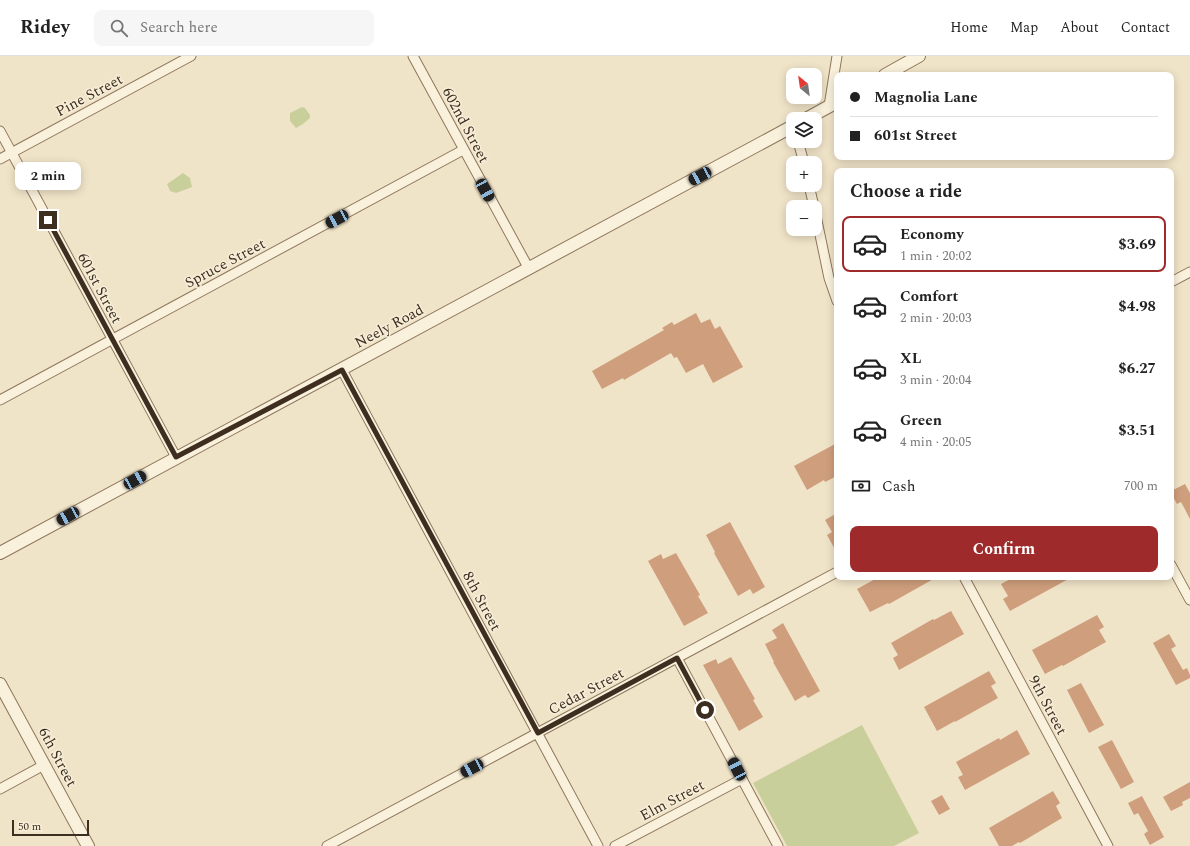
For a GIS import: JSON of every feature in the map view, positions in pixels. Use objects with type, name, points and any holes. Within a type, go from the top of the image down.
[{"type":"street","name":"Pine Street","points":[[0,159],[191,56]]},
{"type":"street","name":"602nd Street","points":[[413,56],[529,269]]},
{"type":"street","points":[[836,72],[837,56]]},
{"type":"street","points":[[890,72],[919,56]]},
{"type":"street","points":[[819,112],[833,104],[834,92]]},
{"type":"street","name":"Neely Road","points":[[0,553],[786,130]]},
{"type":"street","name":"601st Street","points":[[0,131],[176,457]]},
{"type":"street","name":"Spruce Street","points":[[0,400],[463,150]]},
{"type":"street","points":[[820,236],[829,278],[834,292]]},
{"type":"street","points":[[1174,280],[1190,272]]},
{"type":"street","name":"8th Street","points":[[342,370],[598,846]]},
{"type":"street","points":[[1174,571],[1190,600]]},
{"type":"street","name":"Cedar Street","points":[[327,846],[834,574]]},
{"type":"street","name":"9th Street","points":[[966,580],[1108,846]]},
{"type":"street","points":[[677,658],[778,846]]},
{"type":"street","name":"6th Street","points":[[0,684],[88,846]]},
{"type":"street","points":[[0,789],[44,765]]},
{"type":"street","name":"Elm Street","points":[[615,846],[742,779]]},
{"type":"green space","points":[[302,107],[305,108],[310,115],[310,118],[296,128],[290,121],[290,113]]},
{"type":"green space","points":[[183,173],[190,178],[192,187],[176,193],[170,191],[167,184]]},
{"type":"green space","points":[[862,725],[919,833],[894,846],[787,846],[753,783]]},
{"type":"building","points":[[696,313],[701,323],[710,319],[715,329],[720,326],[743,367],[713,383],[703,364],[686,373],[677,357],[674,358],[671,353],[624,380],[623,378],[602,389],[592,371],[664,330],[662,328],[672,322],[674,325]]},
{"type":"building","points":[[834,445],[834,478],[825,482],[824,480],[807,490],[794,466]]},
{"type":"building","points":[[1185,484],[1190,493],[1190,519],[1181,502],[1177,504],[1174,498],[1174,490]]},
{"type":"building","points":[[834,515],[834,548],[827,535],[832,532],[825,520]]},
{"type":"building","points":[[730,522],[765,587],[753,594],[750,589],[738,596],[714,553],[715,552],[706,535]]},
{"type":"building","points":[[676,553],[700,595],[698,596],[708,613],[684,626],[648,561],[661,554],[663,559]]},
{"type":"building","points":[[874,580],[932,580],[889,604],[888,603],[870,612],[857,589]]},
{"type":"building","points":[[1008,580],[1067,580],[1010,611],[1003,599],[1008,596],[1001,584]]},
{"type":"building","points":[[951,611],[964,634],[899,670],[893,658],[898,655],[891,643],[933,619],[934,620]]},
{"type":"building","points":[[1097,615],[1104,627],[1099,630],[1106,642],[1063,666],[1062,665],[1045,674],[1032,650]]},
{"type":"building","points":[[783,623],[820,691],[808,698],[805,695],[795,701],[773,662],[765,644],[777,638],[772,630]]},
{"type":"building","points":[[1169,634],[1176,646],[1171,649],[1183,670],[1187,668],[1190,675],[1190,678],[1176,685],[1153,643]]},
{"type":"building","points":[[731,657],[755,699],[753,700],[763,717],[739,731],[703,665],[716,659],[718,664]]},
{"type":"building","points":[[989,671],[996,683],[991,686],[998,698],[937,731],[924,707]]},
{"type":"building","points":[[1081,683],[1104,725],[1089,733],[1067,690]]},
{"type":"building","points":[[1017,730],[1030,754],[965,790],[958,777],[963,775],[956,762],[999,738],[1000,740]]},
{"type":"building","points":[[1112,740],[1134,782],[1121,789],[1098,747]]},
{"type":"building","points":[[1190,782],[1190,798],[1182,802],[1183,805],[1171,811],[1163,797]]},
{"type":"building","points":[[1053,791],[1060,803],[1056,806],[1062,818],[1020,843],[1019,842],[1012,846],[999,846],[989,828]]},
{"type":"building","points":[[942,795],[950,809],[939,815],[931,801]]},
{"type":"building","points":[[1142,796],[1164,837],[1150,845],[1144,834],[1148,831],[1138,813],[1134,815],[1128,803]]},
{"type":"route","points":[[48,220],[176,457],[342,370],[538,733],[677,658],[705,710]]}]
